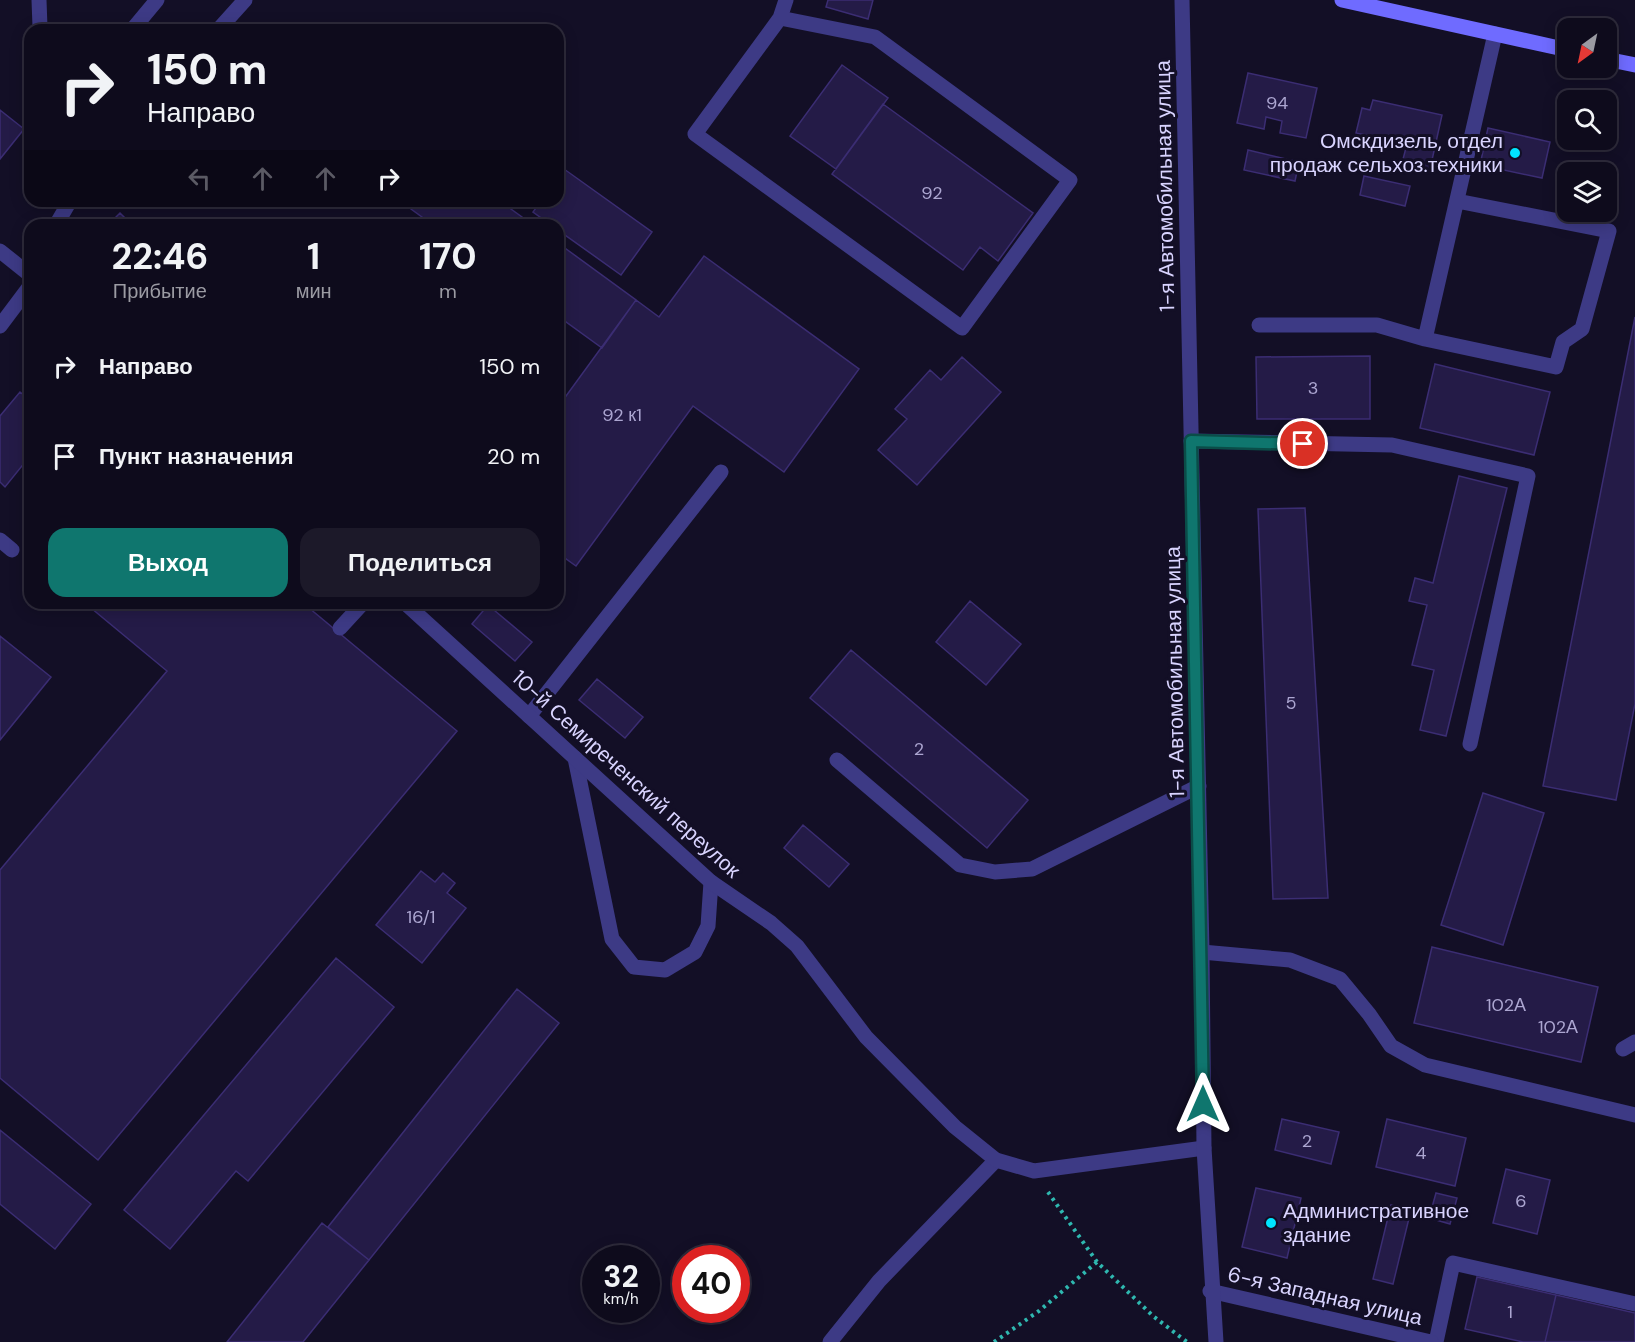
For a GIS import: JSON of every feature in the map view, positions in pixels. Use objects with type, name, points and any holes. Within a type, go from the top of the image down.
[{"type":"main road","points":[[1342,0],[1557,48]]},
{"type":"main road","points":[[1617,61],[1635,65]]},
{"type":"street","points":[[39,0],[40,24]]},
{"type":"street","points":[[137,24],[157,0]]},
{"type":"street","points":[[223,24],[245,0]]},
{"type":"street","points":[[780,18],[875,37],[1070,180],[962,328],[695,134],[780,18],[786,0]]},
{"type":"street","name":"1-я Автомобильная улица","points":[[1182,0],[1199,786],[1204,1148],[1210,1291],[1216,1342]]},
{"type":"street","points":[[1425,339],[1495,34]]},
{"type":"street","points":[[1259,325],[1377,325],[1425,339],[1556,367],[1563,342],[1582,329],[1609,231],[1457,201]]},
{"type":"street","points":[[0,252],[24,270]]},
{"type":"street","points":[[0,326],[24,294]]},
{"type":"street","points":[[1191,441],[1392,446],[1528,476],[1470,744]]},
{"type":"street","points":[[529,716],[721,472]]},
{"type":"street","points":[[0,540],[12,550]]},
{"type":"street","points":[[340,628],[357,609]]},
{"type":"street","name":"10-й Семиреченский переулок","points":[[412,609],[711,882],[771,923],[797,946],[866,1038],[955,1127],[996,1160],[1034,1171],[1204,1148]]},
{"type":"street","points":[[575,758],[612,939],[634,967],[665,970],[695,952],[708,926],[711,882]]},
{"type":"street","points":[[837,760],[960,865],[995,872],[1032,869],[1199,786]]},
{"type":"street","points":[[1202,952],[1290,960],[1340,979],[1369,1014],[1391,1046],[1425,1065],[1635,1115]]},
{"type":"street","points":[[830,1342],[879,1281],[996,1160]]},
{"type":"street","points":[[1436,1342],[1453,1263],[1635,1304]]},
{"type":"street","name":"6-я Западная улица","points":[[1210,1291],[1431,1342]]},
{"type":"path","points":[[1034,1171],[1097,1263],[1153,1316],[1187,1342]]},
{"type":"path","points":[[994,1342],[1039,1311],[1097,1263]]},
{"type":"building","points":[[828,0],[873,0],[868,19],[826,7]]},
{"type":"building","points":[[842,65],[888,98],[836,169],[790,136]]},
{"type":"building","points":[[1248,73],[1317,88],[1306,138],[1280,133],[1282,121],[1266,117],[1264,129],[1237,123]]},
{"type":"building","points":[[1373,100],[1442,115],[1430,169],[1402,163],[1407,144],[1356,133],[1362,108],[1370,110]]},
{"type":"building","points":[[883,104],[1033,213],[998,261],[980,247],[963,270],[832,174]]},
{"type":"building","points":[[0,110],[24,129],[0,159]]},
{"type":"building","name":"Омскдизель, отдел продаж сельхоз.техники","points":[[1488,128],[1550,142],[1542,178],[1480,165]]},
{"type":"building","points":[[1248,150],[1299,162],[1295,181],[1244,170]]},
{"type":"building","points":[[564,169],[652,232],[621,275],[564,234],[564,219],[543,219],[533,212],[537,207],[564,207]]},
{"type":"building","points":[[1364,176],[1410,186],[1405,206],[1360,195]]},
{"type":"building","points":[[408,207],[508,207],[525,219],[425,219]]},
{"type":"building","points":[[120,213],[126,219],[114,219]]},
{"type":"building","points":[[564,247],[636,300],[602,348],[564,320]]},
{"type":"building","points":[[704,256],[859,369],[784,472],[693,406],[576,566],[564,557],[564,399],[636,300],[659,317]]},
{"type":"building","points":[[1635,317],[1635,704],[1616,800],[1543,786]]},
{"type":"building","points":[[1370,356],[1370,419],[1257,419],[1256,357]]},
{"type":"building","points":[[962,357],[1001,392],[917,485],[878,450],[907,419],[895,409],[930,370],[941,380]]},
{"type":"building","points":[[1435,364],[1550,392],[1534,455],[1420,428]]},
{"type":"building","points":[[20,392],[24,395],[24,463],[5,487],[0,482],[0,416]]},
{"type":"building","points":[[1459,476],[1507,488],[1446,736],[1420,730],[1434,670],[1412,665],[1427,605],[1409,601],[1415,578],[1433,583]]},
{"type":"building","points":[[1305,508],[1328,898],[1273,899],[1258,509]]},
{"type":"building","points":[[970,601],[1021,644],[986,685],[936,642]]},
{"type":"building","points":[[92,609],[310,609],[457,731],[98,1160],[0,1078],[0,870],[167,671]]},
{"type":"building","points":[[485,609],[493,609],[532,642],[515,661],[472,624]]},
{"type":"building","points":[[0,636],[51,677],[0,740]]},
{"type":"building","points":[[851,650],[1028,800],[987,848],[810,698]]},
{"type":"building","points":[[597,679],[643,717],[625,738],[579,700]]},
{"type":"building","points":[[1483,793],[1544,813],[1503,945],[1441,925]]},
{"type":"building","points":[[803,825],[849,864],[829,887],[784,848]]},
{"type":"building","points":[[421,871],[435,882],[443,873],[455,883],[447,893],[466,908],[422,963],[376,925]]},
{"type":"building","points":[[1432,947],[1598,987],[1581,1062],[1414,1023]]},
{"type":"building","points":[[336,958],[394,1007],[248,1181],[236,1171],[170,1249],[124,1210]]},
{"type":"building","points":[[517,989],[559,1023],[369,1260],[328,1227]]},
{"type":"building","points":[[1282,1119],[1339,1132],[1331,1164],[1275,1150]]},
{"type":"building","points":[[1387,1119],[1466,1138],[1455,1186],[1376,1167]]},
{"type":"building","points":[[0,1130],[91,1204],[55,1249],[0,1204]]},
{"type":"building","points":[[1506,1169],[1550,1180],[1537,1234],[1493,1223]]},
{"type":"building","name":"Административное здание","points":[[1256,1188],[1301,1198],[1287,1258],[1242,1247]]},
{"type":"building","points":[[1436,1193],[1457,1198],[1450,1224],[1429,1218]]},
{"type":"building","points":[[1391,1205],[1411,1210],[1393,1284],[1373,1279]]},
{"type":"building","points":[[322,1223],[369,1260],[303,1342],[227,1342]]},
{"type":"building","points":[[1477,1277],[1556,1295],[1545,1342],[1523,1342],[1465,1329]]},
{"type":"building","points":[[1556,1295],[1635,1313],[1635,1342],[1545,1342]]},
{"type":"place","name":"Омскдизель, отдел продаж сельхоз.техники","points":[[1515,153]]},
{"type":"place","name":"Административное здание","points":[[1271,1223]]},
{"type":"route","points":[[1203,1104],[1191,441],[1303,444]]}]
